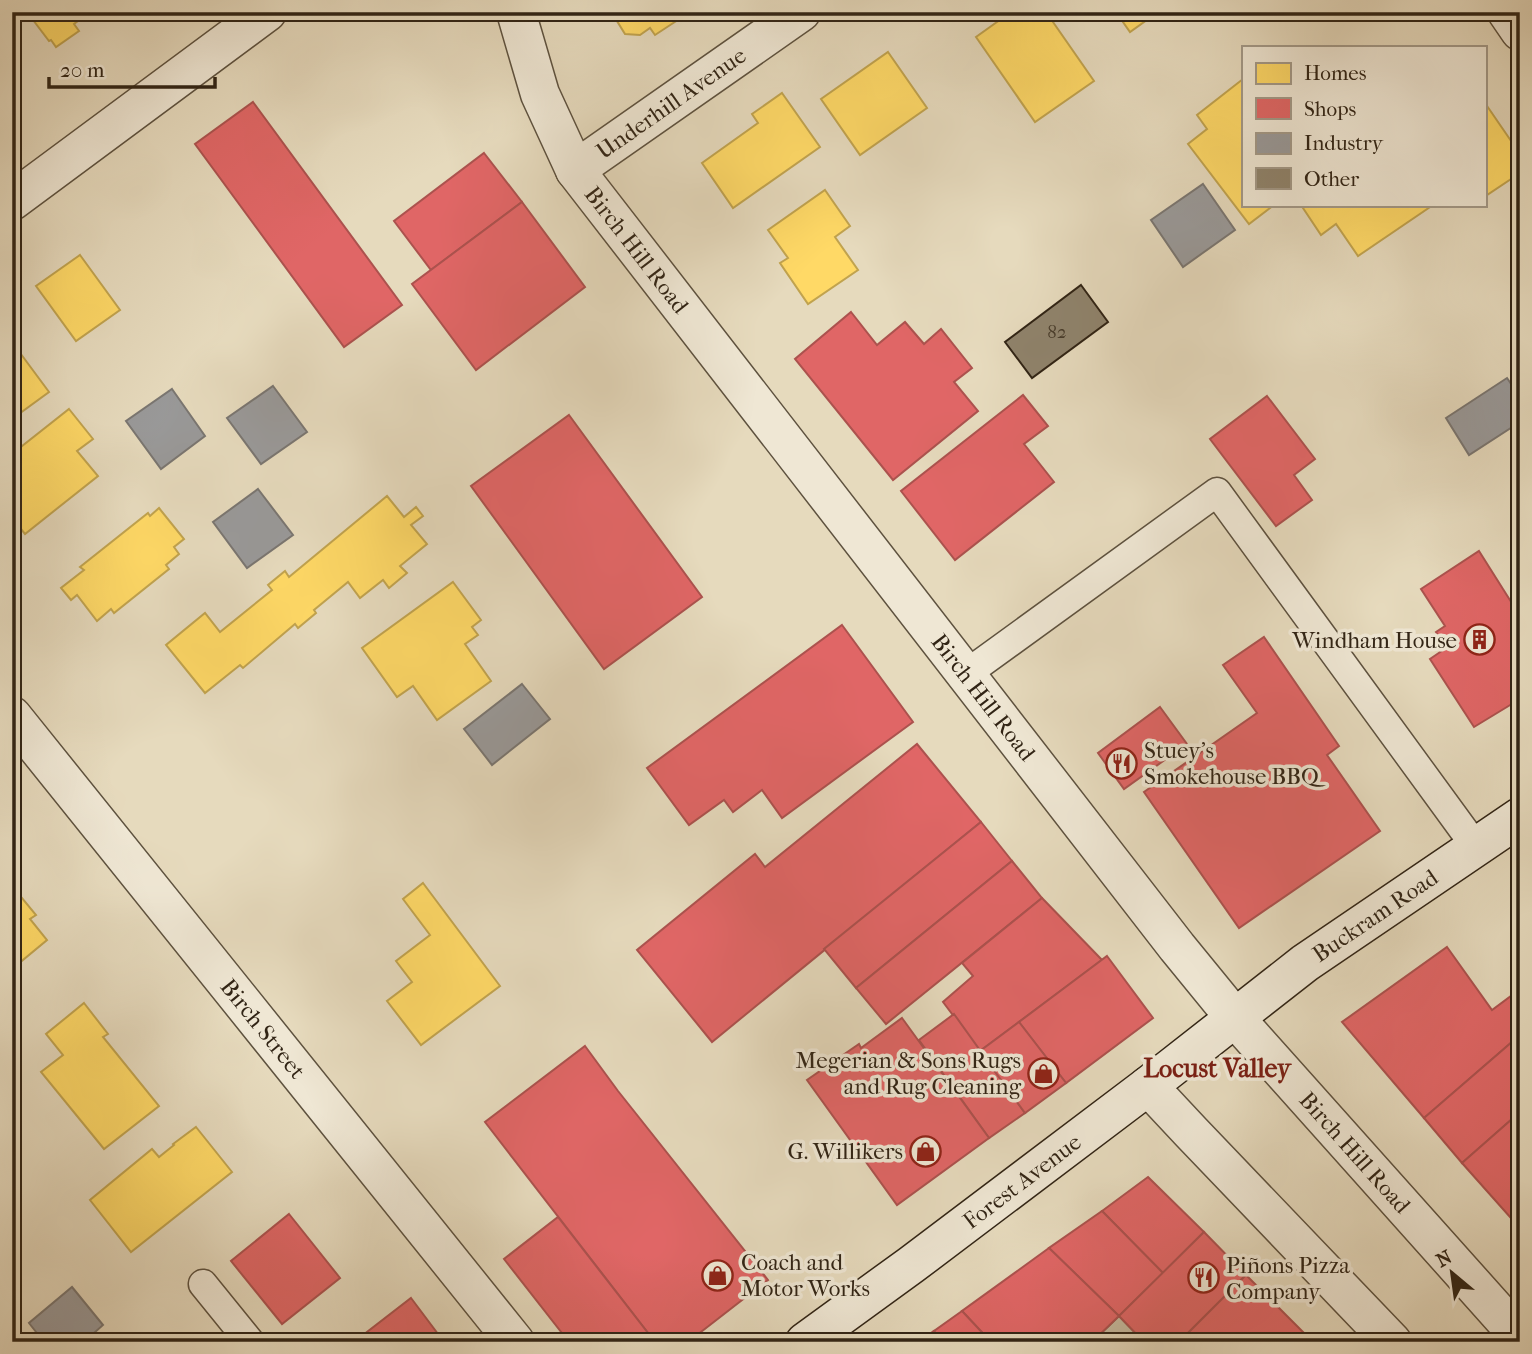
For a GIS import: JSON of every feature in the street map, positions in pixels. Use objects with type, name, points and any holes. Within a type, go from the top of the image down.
[{"type":"street","points":[[12,201],[267,12]]},
{"type":"street","name":"Birch Hill Road","points":[[516,12],[540,94],[575,170],[1177,947],[1235,1018],[1520,1337]]},
{"type":"street","name":"Underhill Avenue","points":[[575,170],[801,12]]},
{"type":"street","points":[[1507,12],[1520,30]]},
{"type":"street","name":"Birch Street","points":[[12,716],[515,1342]]},
{"type":"street","name":"Buckram Road","points":[[1235,1018],[1305,963],[1520,817]]},
{"type":"street","name":"Forest Avenue","points":[[805,1342],[911,1265],[1235,1018]]},
{"type":"street","points":[[1148,1086],[1392,1342]]},
{"type":"lane","points":[[966,674],[1217,492],[1476,847]]},
{"type":"lane","points":[[203,1284],[250,1342]]},
{"type":"shaded area","points":[[1119,1316],[1144,1342],[1092,1342]]},
{"type":"building: Homes","points":[[27,12],[90,12],[74,24],[79,31],[56,47]]},
{"type":"building: Homes","points":[[620,12],[690,12],[655,35],[650,28],[640,35],[625,34],[617,21]]},
{"type":"building: Homes","points":[[1011,12],[1046,12],[1094,81],[1035,122],[976,37]]},
{"type":"building: Homes","points":[[1116,12],[1158,12],[1130,32]]},
{"type":"building: Homes","points":[[888,52],[927,108],[860,155],[821,99]]},
{"type":"building: Homes","points":[[1242,80],[1242,206],[1273,206],[1249,224],[1188,144],[1207,129],[1197,115]]},
{"type":"building: Homes","points":[[782,93],[820,147],[733,208],[702,163],[758,123],[752,114]]},
{"type":"building: Homes","points":[[1486,104],[1520,154],[1520,173],[1487,195]]},
{"type":"building: Homes","points":[[825,190],[850,226],[835,237],[858,270],[808,304],[780,263],[788,258],[768,230]]},
{"type":"building: Homes","points":[[1302,206],[1432,206],[1358,256],[1336,224],[1321,235]]},
{"type":"building: Homes","points":[[80,255],[120,310],[76,341],[36,286]]},
{"type":"building: Homes","points":[[12,342],[49,392],[12,419]]},
{"type":"building: Homes","points":[[69,409],[93,439],[77,451],[98,476],[25,534],[12,518],[12,454]]},
{"type":"building: Homes","points":[[387,496],[404,517],[416,507],[423,516],[411,525],[427,544],[400,566],[407,573],[389,588],[383,580],[360,598],[348,582],[314,610],[316,613],[298,628],[295,624],[243,668],[240,665],[205,693],[166,645],[205,613],[220,632],[272,590],[268,585],[285,571],[289,577]]},
{"type":"building: Homes","points":[[159,508],[184,539],[174,547],[179,554],[166,565],[169,569],[114,613],[111,609],[97,621],[77,595],[71,600],[61,588],[84,570],[80,567],[148,513],[150,516]]},
{"type":"building: Homes","points":[[453,582],[481,620],[472,627],[478,635],[465,644],[491,681],[437,720],[413,686],[397,697],[362,648]]},
{"type":"building: Homes","points":[[423,883],[500,986],[421,1045],[387,1001],[412,982],[396,961],[430,935],[403,899]]},
{"type":"building: Homes","points":[[12,896],[17,901],[22,898],[36,915],[30,919],[47,940],[12,969]]},
{"type":"building: Homes","points":[[84,1003],[108,1034],[103,1037],[159,1106],[104,1149],[41,1072],[63,1055],[46,1034]]},
{"type":"building: Homes","points":[[196,1127],[232,1172],[131,1252],[90,1200],[152,1149],[159,1157]]},
{"type":"building: Shops","points":[[253,102],[402,305],[344,347],[195,144]]},
{"type":"building: Shops","points":[[484,153],[522,202],[431,270],[394,221]]},
{"type":"building: Shops","points":[[522,202],[585,287],[476,370],[412,284]]},
{"type":"building: Shops","points":[[851,312],[877,345],[905,322],[924,344],[941,329],[972,368],[954,382],[978,411],[893,480],[795,359]]},
{"type":"building: Shops","points":[[1023,395],[1048,426],[1024,444],[1054,482],[955,560],[901,491]]},
{"type":"building: Shops","points":[[1267,396],[1315,459],[1294,475],[1312,500],[1276,526],[1210,439]]},
{"type":"building: Shops","points":[[569,415],[702,597],[604,669],[471,486]]},
{"type":"building: Shops","name":"Windham House","points":[[1479,551],[1520,616],[1520,699],[1474,727],[1430,659],[1446,648],[1436,632],[1445,626],[1421,589]]},
{"type":"building: Shops","points":[[842,625],[913,722],[782,818],[762,790],[733,812],[724,800],[689,825],[647,768]]},
{"type":"building: Shops","points":[[1264,637],[1339,746],[1327,755],[1380,831],[1239,928],[1144,792],[1257,713],[1223,665]]},
{"type":"building: Shops","points":[[1160,707],[1187,744],[1124,789],[1098,753]]},
{"type":"building: Shops","points":[[917,744],[981,822],[712,1042],[637,950],[755,854],[765,867]]},
{"type":"building: Shops","points":[[981,822],[1012,861],[856,988],[824,949]]},
{"type":"building: Shops","points":[[1012,861],[1042,898],[886,1024],[856,988]]},
{"type":"building: Shops","points":[[1042,898],[1102,960],[980,1051],[943,1002],[973,976],[962,963]]},
{"type":"building: Shops","points":[[1447,947],[1492,1010],[1515,993],[1520,1000],[1520,1035],[1424,1118],[1342,1022]]},
{"type":"building: Shops","points":[[1107,956],[1153,1018],[1066,1083],[1019,1022]]},
{"type":"building: Shops","points":[[954,1014],[1025,1113],[989,1138],[919,1040]]},
{"type":"building: Shops","points":[[902,1018],[989,1138],[897,1205],[807,1080],[859,1044],[861,1048]]},
{"type":"building: Shops","points":[[1019,1022],[1066,1083],[1025,1113],[980,1051]]},
{"type":"building: Shops","points":[[1520,1035],[1520,1112],[1462,1163],[1424,1118]]},
{"type":"building: Shops","points":[[585,1046],[768,1280],[688,1342],[655,1342],[485,1122]]},
{"type":"building: Shops","points":[[1520,1112],[1520,1225],[1518,1226],[1462,1163]]},
{"type":"building: Shops","points":[[1148,1177],[1204,1232],[1163,1273],[1102,1211]]},
{"type":"building: Shops","points":[[1102,1211],[1163,1273],[1119,1316],[1049,1248]]},
{"type":"building: Shops","points":[[289,1214],[340,1278],[282,1324],[231,1261]]},
{"type":"building: Shops","points":[[558,1217],[655,1342],[569,1342],[504,1259]]},
{"type":"building: Shops","points":[[1204,1232],[1246,1275],[1179,1342],[1144,1342],[1119,1316]]},
{"type":"building: Shops","points":[[1049,1248],[1119,1316],[1092,1342],[991,1342],[962,1311]]},
{"type":"building: Shops","points":[[1246,1275],[1313,1342],[1179,1342]]},
{"type":"building: Shops","points":[[411,1298],[444,1342],[354,1342]]},
{"type":"building: Shops","points":[[962,1311],[991,1342],[942,1342],[934,1331]]},
{"type":"building: Shops","points":[[934,1331],[942,1342],[918,1342]]},
{"type":"building: Industry","points":[[1203,184],[1235,230],[1183,267],[1151,220]]},
{"type":"building: Industry","points":[[1507,378],[1520,397],[1520,422],[1469,455],[1446,418]]},
{"type":"building: Industry","points":[[273,386],[307,432],[261,464],[227,418]]},
{"type":"building: Industry","points":[[172,389],[205,436],[161,469],[126,421]]},
{"type":"building: Industry","points":[[258,489],[293,535],[247,568],[213,522]]},
{"type":"building: Industry","points":[[522,684],[550,719],[492,765],[464,729]]},
{"type":"building: Industry","points":[[72,1287],[103,1325],[84,1342],[44,1342],[29,1323]]},
{"type":"building: Other","points":[[1081,285],[1108,322],[1032,378],[1005,342]]},
{"type":"place","name":"Windham House","points":[[1480,640]]},
{"type":"place","name":"Stuey's Smokehouse BBQ","points":[[1121,763]]},
{"type":"place","name":"Megerian & Sons Rugs and Rug Cleaning","points":[[1044,1073]]},
{"type":"place","name":"G. Willikers","points":[[926,1151]]},
{"type":"place","name":"Coach and Motor Works","points":[[718,1275]]},
{"type":"place","name":"Piñons Pizza Company","points":[[1203,1278]]},
{"type":"district","name":"Locust Valley","points":[[1217,1068]]}]
